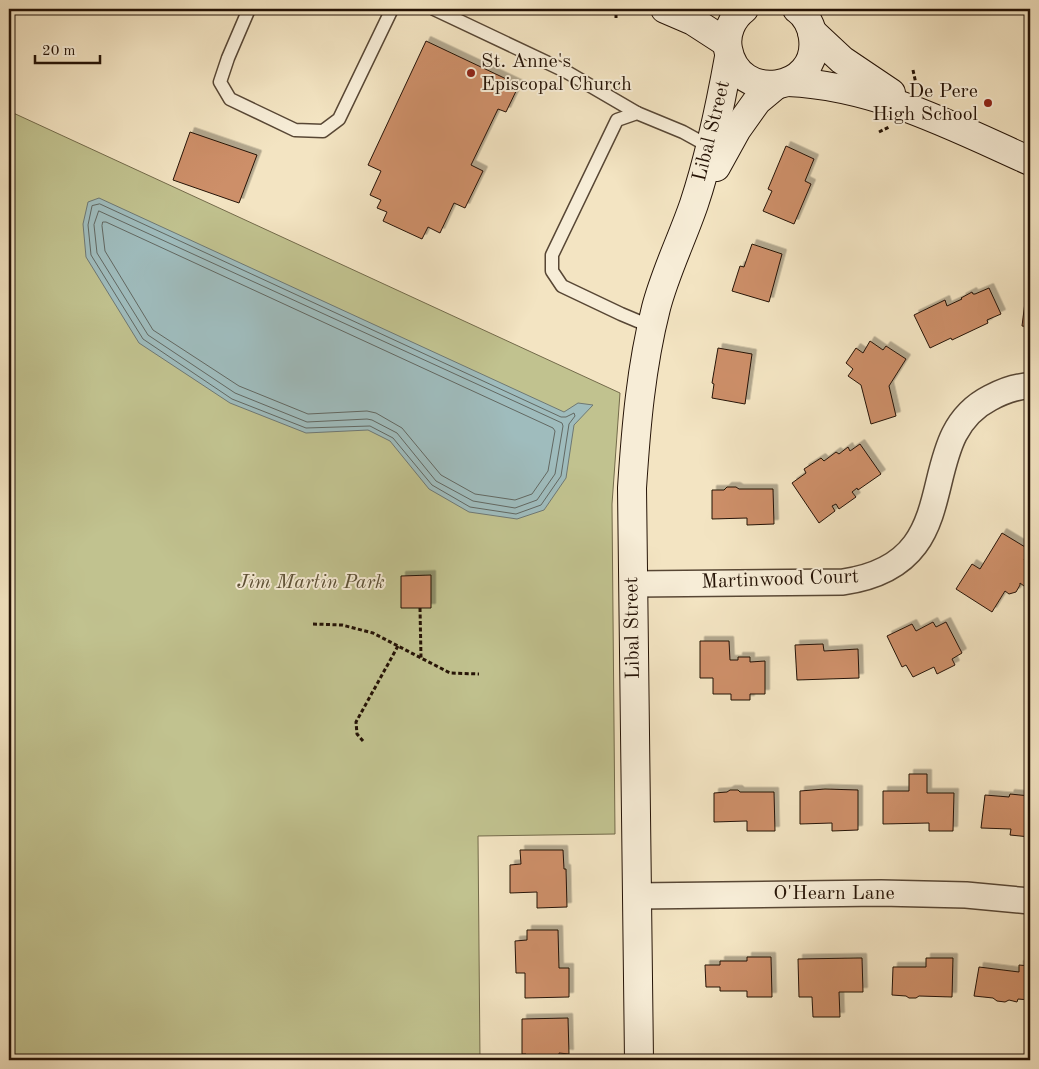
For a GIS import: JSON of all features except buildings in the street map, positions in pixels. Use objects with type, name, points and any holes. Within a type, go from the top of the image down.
[{"type":"street","points":[[665,9],[693,20],[728,50],[736,70],[747,79],[760,85],[816,83],[851,90],[922,112]]},
{"type":"street","name":"Libal Street","points":[[718,150],[721,104],[728,50],[728,32],[733,21],[744,9]]},
{"type":"street","points":[[808,17],[842,60],[875,83],[922,112],[1030,162]]},
{"type":"street","name":"Libal Street","points":[[639,1060],[632,488],[636,427],[644,366],[657,306],[694,205],[718,150],[737,129],[757,101],[781,84],[798,76],[807,66],[813,50],[808,17]]},
{"type":"street","name":"Martinwood Court","points":[[633,584],[844,582],[863,579],[882,572],[901,560],[919,540],[930,517],[951,441],[963,421],[985,401],[1005,390],[1030,386]]},
{"type":"street","name":"O'Hearn Lane","points":[[637,896],[881,893],[966,895],[1030,901]]},
{"type":"lane","points":[[249,9],[220,82],[230,99],[295,130],[323,131],[339,119],[392,9]]},
{"type":"lane","points":[[434,9],[565,71],[637,113],[683,132],[718,150]]},
{"type":"lane","points":[[637,113],[617,120],[552,255],[552,271],[562,286],[621,314],[652,326]]},
{"type":"path","points":[[616,9],[616,18]]},
{"type":"path","points":[[420,608],[421,658]]},
{"type":"path","points":[[313,624],[342,625],[373,633],[450,673],[479,674]]},
{"type":"path","points":[[363,741],[357,734],[356,722],[398,646]]},
{"type":"green space","name":"Jim Martin Park","points":[[9,111],[620,393],[612,504],[615,834],[478,836],[480,1060],[9,1060]]},
{"type":"water","points":[[99,198],[564,412],[578,403],[593,405],[574,425],[566,478],[544,510],[517,519],[469,512],[429,489],[390,441],[368,430],[306,433],[230,403],[139,343],[86,257],[83,224],[88,202]]},
{"type":"place","name":"St. Anne's Episcopal Church","points":[[471,73]]},
{"type":"place","name":"De Pere High School","points":[[988,103]]}]
